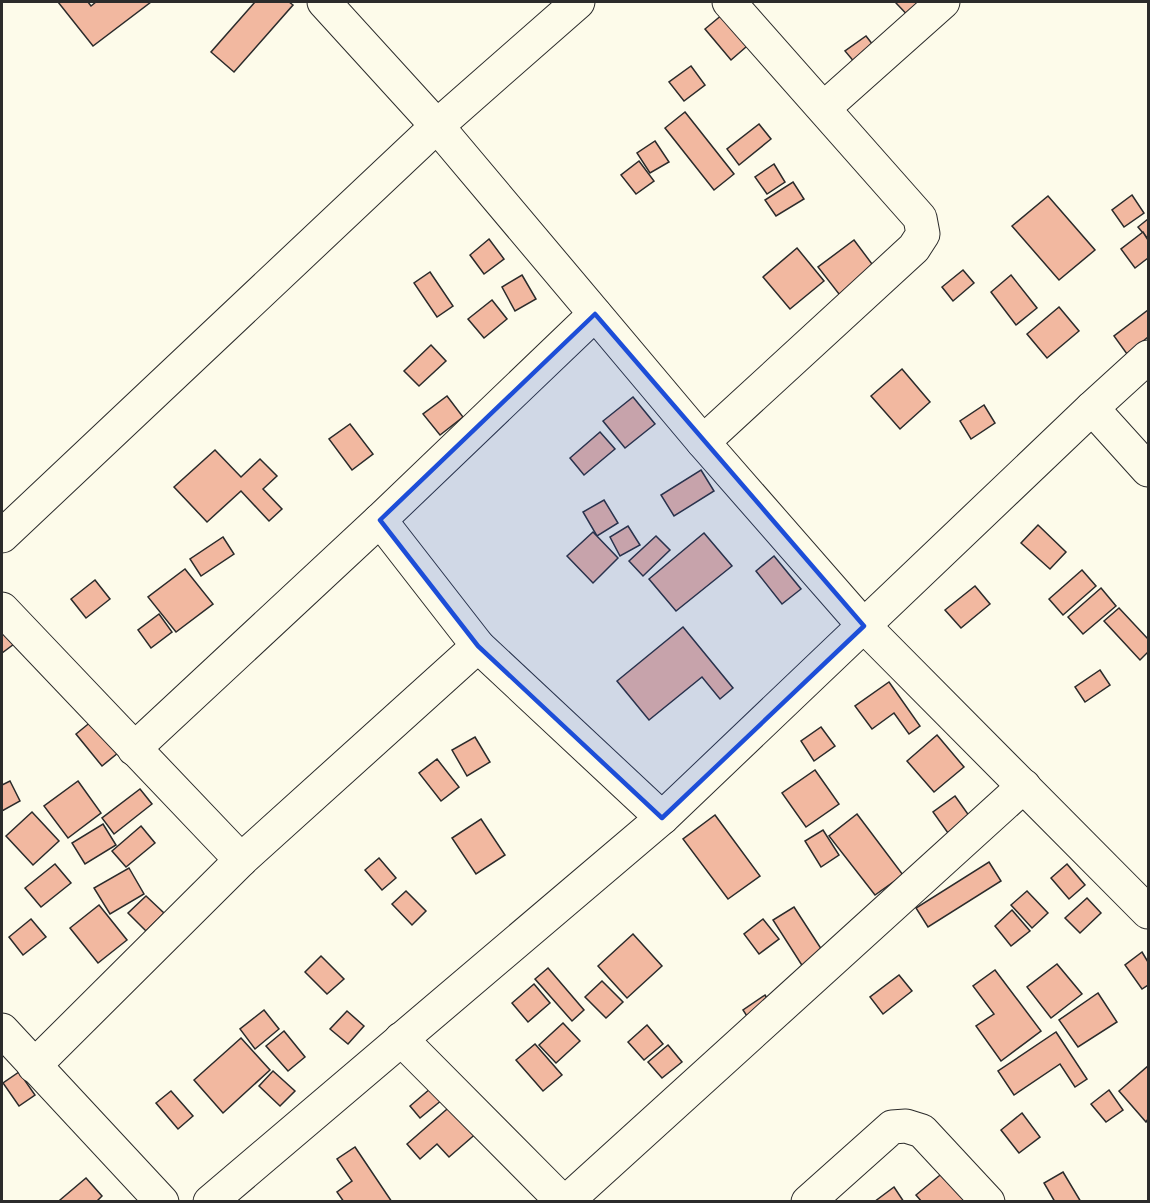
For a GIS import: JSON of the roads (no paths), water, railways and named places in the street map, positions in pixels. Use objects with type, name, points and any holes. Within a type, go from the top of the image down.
[{"type":"street","points":[[324,2],[436,126],[594,314],[864,626],[1146,905]]},
{"type":"street","points":[[2,536],[436,126],[578,2]]},
{"type":"street","points":[[703,441],[914,248],[922,234],[920,218],[729,2]]},
{"type":"street","points":[[824,108],[943,2]]},
{"type":"street","points":[[135,749],[380,520],[594,314]]},
{"type":"street","points":[[210,1202],[662,818],[1092,408],[1149,357]]},
{"type":"street","points":[[1092,408],[1149,470]]},
{"type":"street","points":[[380,520],[478,646],[662,818]]},
{"type":"street","points":[[2,609],[241,860]]},
{"type":"street","points":[[34,1066],[241,860],[478,646]]},
{"type":"street","points":[[401,1039],[564,1202],[1024,786]]},
{"type":"street","points":[[2,1030],[162,1202]]},
{"type":"street","points":[[808,1202],[892,1127],[906,1126],[922,1131],[988,1202]]}]
